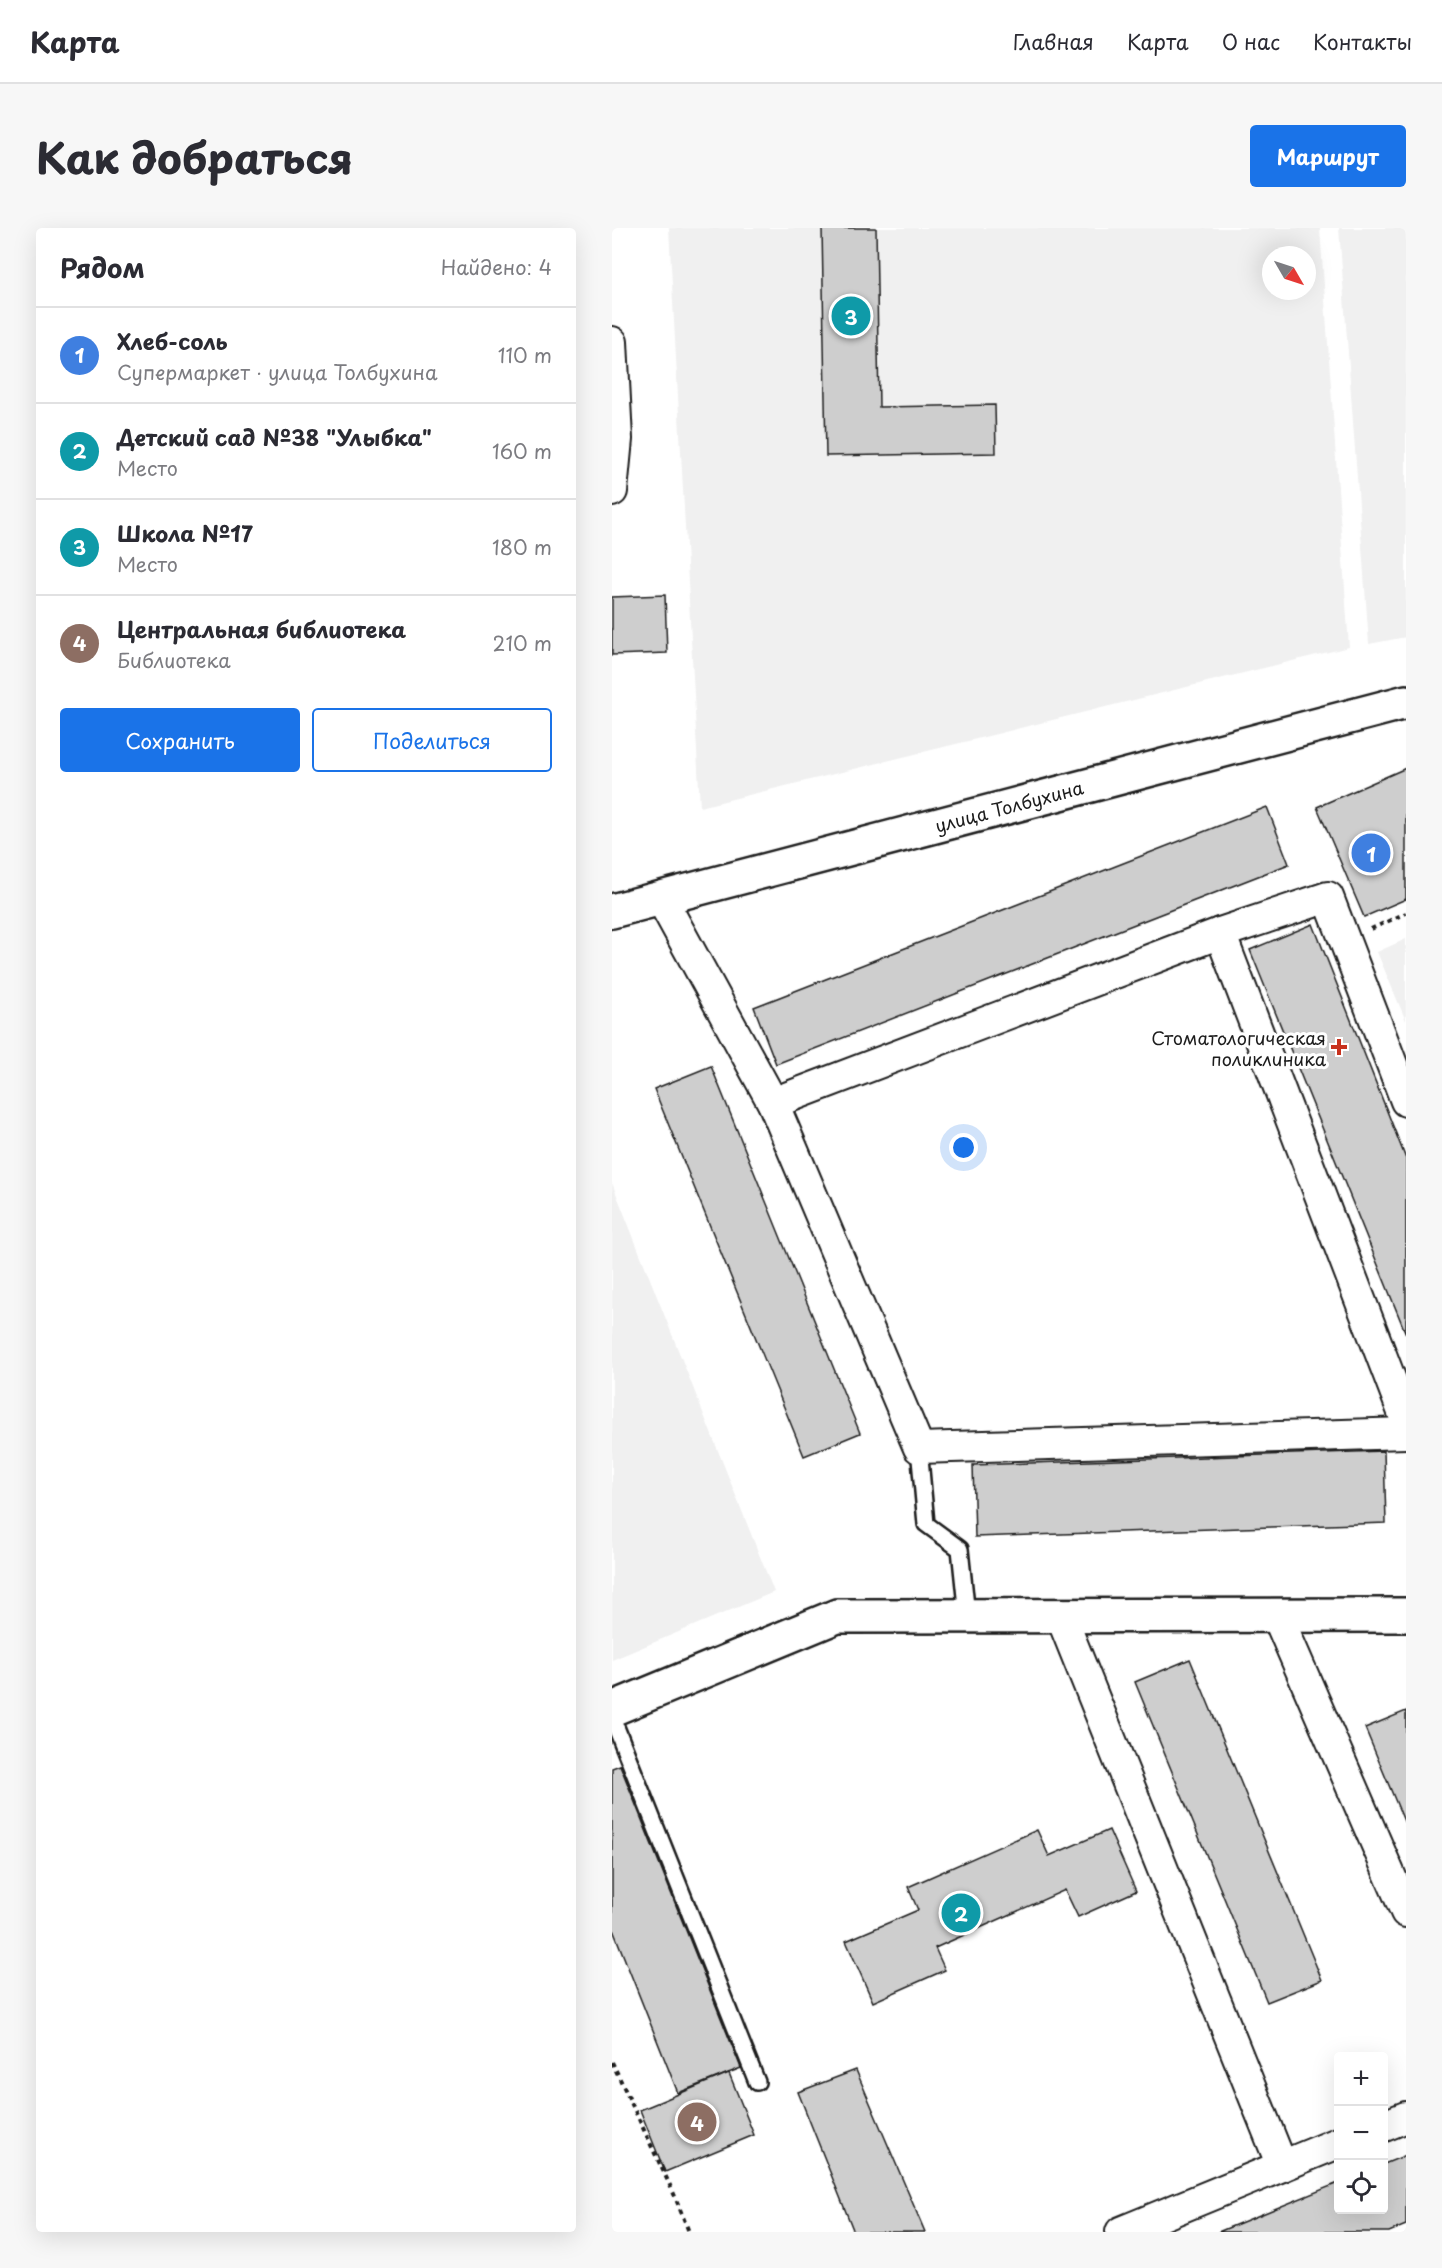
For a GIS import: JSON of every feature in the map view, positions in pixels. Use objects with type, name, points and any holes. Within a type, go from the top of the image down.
[{"type":"street","points":[[612,342],[617,439],[612,490]]},
{"type":"street","name":"улица Толбухина","points":[[612,911],[1406,702]]},
{"type":"street","points":[[773,1103],[1220,933],[1328,897],[1406,1101]]},
{"type":"street","points":[[661,898],[773,1103],[919,1448],[1406,1433]]},
{"type":"street","points":[[1220,933],[1406,1420]]},
{"type":"street","points":[[1277,1615],[1406,1912]]},
{"type":"street","points":[[612,1709],[837,1616],[1406,1615]]},
{"type":"street","points":[[1061,1616],[1282,2166]]},
{"type":"street","points":[[1388,2124],[1406,2117]]},
{"type":"street","points":[[1121,2232],[1334,2145]]},
{"type":"lane","points":[[919,1448],[926,1524],[960,1549],[967,1616]]},
{"type":"lane","points":[[612,1717],[757,2082]]},
{"type":"path","points":[[612,2062],[674,2194],[689,2232]]},
{"type":"shaded area","points":[[669,228],[1320,228],[1349,647],[700,807]]},
{"type":"shaded area","points":[[1339,228],[1406,228],[1406,637],[1369,644]]},
{"type":"shaded area","points":[[1406,939],[1406,1021],[1377,952]]},
{"type":"shaded area","points":[[612,1183],[774,1592],[612,1660]]},
{"type":"building","points":[[822,228],[876,228],[879,407],[995,405],[996,453],[826,456]]},
{"type":"building","points":[[665,595],[667,653],[612,655],[612,597]]},
{"type":"building","points":[[1406,768],[1406,899],[1364,917],[1317,807]]},
{"type":"building","points":[[1267,807],[1289,864],[776,1064],[754,1007]]},
{"type":"building","points":[[1313,924],[1406,1159],[1406,1334],[1250,950]]},
{"type":"building","points":[[711,1066],[860,1433],[804,1456],[654,1089]]},
{"type":"building","points":[[1384,1451],[1386,1523],[975,1537],[973,1465]]},
{"type":"building","points":[[1190,1659],[1322,1980],[1267,2002],[1135,1682]]},
{"type":"building","points":[[1406,1711],[1406,1826],[1365,1728]]},
{"type":"building","points":[[620,1765],[741,2068],[678,2093],[612,1927],[612,1768]]},
{"type":"building","points":[[1037,1830],[1049,1856],[1109,1830],[1136,1891],[1078,1917],[1065,1890],[935,1948],[945,1970],[873,2002],[846,1941],[918,1910],[908,1887]]},
{"type":"building","points":[[856,2070],[925,2232],[854,2232],[798,2092]]},
{"type":"building","points":[[729,2073],[754,2135],[665,2172],[640,2110]]},
{"type":"building","points":[[1406,2155],[1406,2225],[1389,2232],[1218,2232],[1334,2185],[1334,2214],[1388,2214],[1388,2162]]},
{"type":"place","name":"Школа №17","points":[[851,316]]},
{"type":"place","name":"Хлеб-соль","points":[[1371,853]]},
{"type":"place","name":"Стоматологическая поликлиника","points":[[1339,1047]]},
{"type":"place","name":"Детский сад №38 \"Улыбка\"","points":[[961,1913]]},
{"type":"place","name":"Центральная библиотека","points":[[697,2122]]}]
